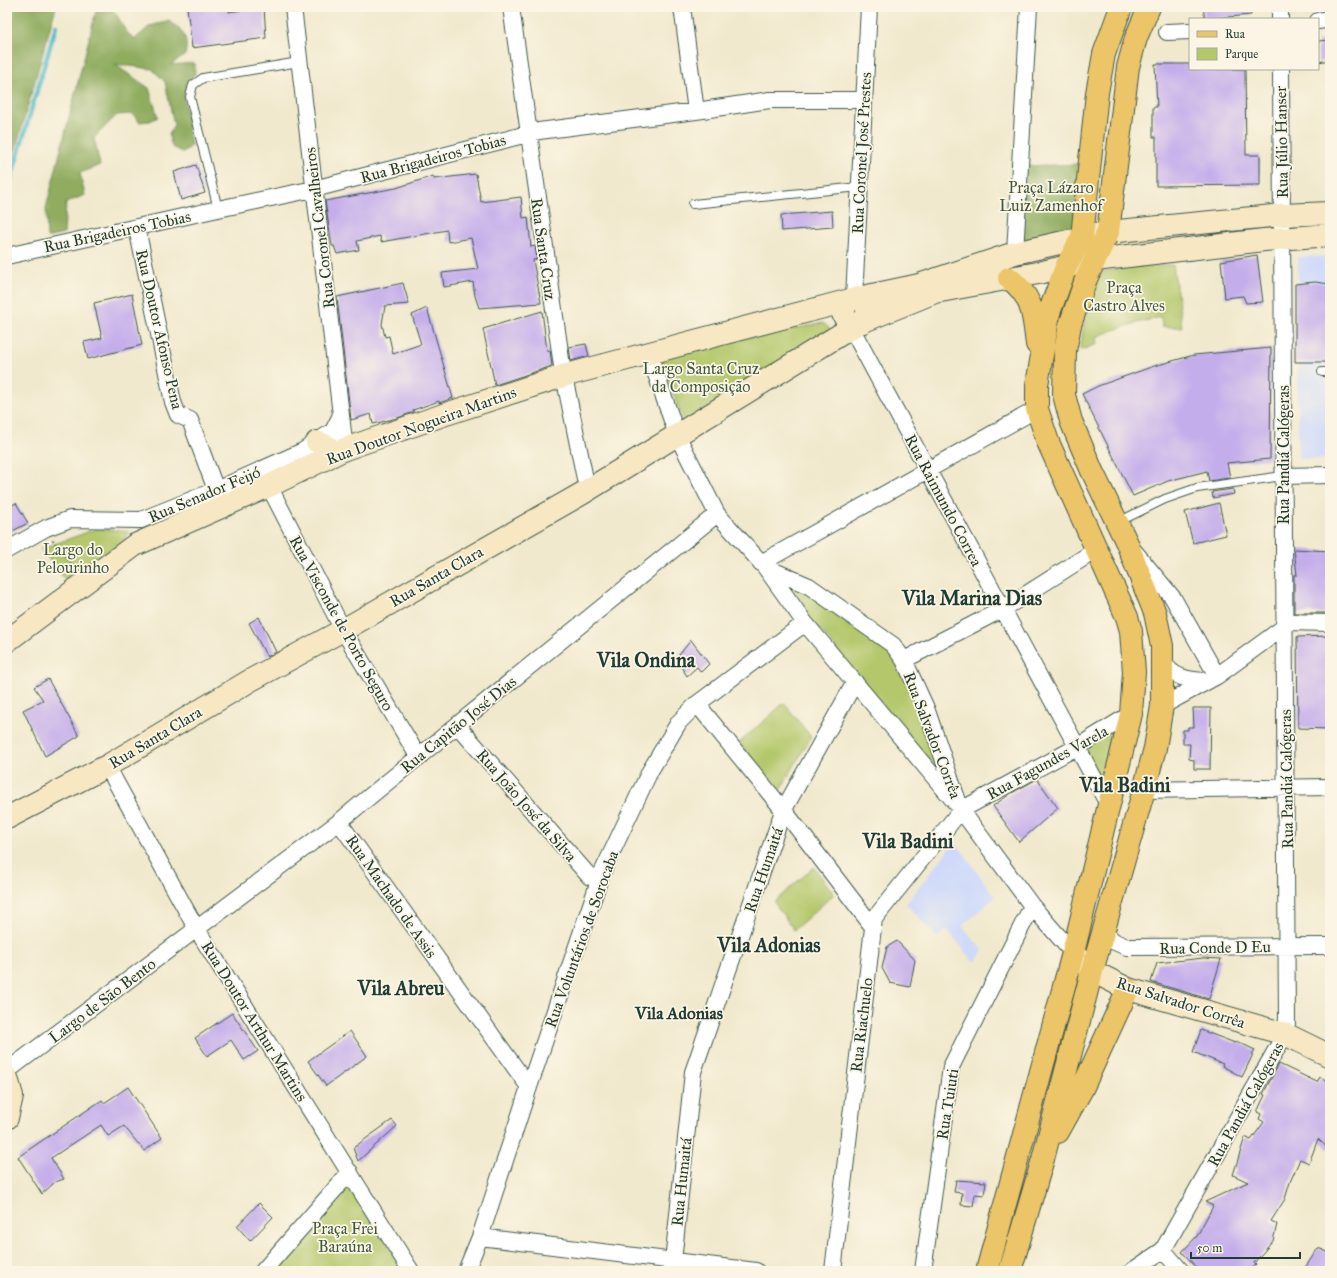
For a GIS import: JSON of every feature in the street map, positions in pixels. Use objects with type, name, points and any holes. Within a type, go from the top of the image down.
[{"type":"main road","points":[[987,1271],[1073,953],[1131,714],[1134,672],[1131,632],[1127,617],[1048,442],[1037,409],[1037,385],[1048,313],[1066,267],[1082,237],[1098,85],[1104,54],[1121,7]]},
{"type":"main road","points":[[1010,1271],[1043,1159],[1092,971],[1144,790],[1155,748],[1162,706],[1162,646],[1155,613],[1127,543],[1071,421],[1064,395],[1065,352],[1070,325],[1086,279],[1108,232],[1128,67],[1136,38],[1149,7]]},
{"type":"main road","name":"Rua Doutor Nogueira Martins","points":[[7,640],[135,545],[269,486],[331,449],[563,376],[652,353],[855,313],[919,285],[1015,253],[1082,237],[1108,232],[1330,213]]},
{"type":"main road","name":"Rua Santa Clara","points":[[9,813],[107,766],[251,680],[343,630],[591,487],[680,433],[855,313],[935,292],[1095,260],[1282,238],[1330,235]]},
{"type":"main road","points":[[1009,278],[1018,286],[1031,304],[1040,361]]},
{"type":"main road","name":"Rua Salvador Corrêa","points":[[1073,953],[1092,971],[1128,989],[1285,1034],[1330,1056]]},
{"type":"main road","points":[[1043,1159],[1082,1089],[1128,989]]},
{"type":"main road","points":[[7,1078],[12,1096],[7,1118]]},
{"type":"street","name":"Rua Coronel Cavalheiros","points":[[293,7],[341,415],[331,449]]},
{"type":"street","name":"Rua Santa Cruz","points":[[511,7],[563,376],[585,478],[588,486],[591,487]]},
{"type":"street","points":[[682,7],[696,111]]},
{"type":"street","name":"Rua Coronel José Prestes","points":[[855,313],[859,187],[869,7]]},
{"type":"street","points":[[1015,253],[1029,7]]},
{"type":"street","points":[[1280,7],[1280,18]]},
{"type":"street","points":[[1319,21],[1330,19]]},
{"type":"street","points":[[1167,32],[1189,31]]},
{"type":"street","name":"Rua Júlio Hanser","points":[[1281,70],[1282,238]]},
{"type":"street","name":"Rua Brigadeiros Tobias","points":[[7,256],[314,189],[539,130],[696,111],[770,100],[864,100]]},
{"type":"street","name":"Rua Doutor Afonso Pena","points":[[137,228],[173,402],[178,416],[190,420],[216,490]]},
{"type":"street","name":"Rua Pandiá Calógeras","points":[[1132,1271],[1163,1250],[1285,1034],[1287,1023],[1282,238]]},
{"type":"street","name":"Rua Raimundo Correa","points":[[855,313],[928,470],[1109,806]]},
{"type":"street","name":"Rua Salvador Corrêa","points":[[652,353],[681,430],[680,433],[717,514],[763,565],[784,582],[805,623],[962,810],[1032,906],[1073,953]]},
{"type":"street","points":[[763,565],[1037,409]]},
{"type":"street","name":"Rua Senador Feijó","points":[[7,550],[46,528],[70,519],[141,520],[216,490],[303,451],[331,449],[333,431],[341,415]]},
{"type":"street","points":[[1284,476],[1330,475]]},
{"type":"street","name":"Rua Visconde de Porto Seguro","points":[[269,486],[343,630],[418,758]]},
{"type":"street","name":"Rua Capitão José Dias","points":[[196,928],[340,822],[378,789],[717,514]]},
{"type":"street","points":[[1127,543],[1173,598],[1212,679]]},
{"type":"street","points":[[904,660],[1003,609],[1096,550]]},
{"type":"street","name":"Rua Salvador Corrêa","points":[[784,582],[809,586],[893,645],[904,660],[926,708],[962,810]]},
{"type":"street","name":"Rua Voluntários de Sorocaba","points":[[466,1271],[480,1237],[528,1087],[601,875],[650,771],[679,722],[697,704],[805,623]]},
{"type":"street","points":[[1162,706],[1212,679],[1284,625],[1330,623]]},
{"type":"street","points":[[1163,661],[1166,668],[1175,676],[1186,679],[1212,679]]},
{"type":"street","name":"Rua Humaitá","points":[[673,1265],[693,1072],[783,811],[855,682]]},
{"type":"street","points":[[697,704],[783,811],[872,927]]},
{"type":"street","name":"Rua Fagundes Varela","points":[[962,810],[1077,747],[1131,714]]},
{"type":"street","name":"Rua João José da Silva","points":[[457,725],[590,876],[601,875]]},
{"type":"street","name":"Rua Doutor Arthur Martins","points":[[107,766],[196,928],[412,1271]]},
{"type":"street","points":[[1144,790],[1330,787]]},
{"type":"street","name":"Rua Riachuelo","points":[[833,1271],[872,927],[875,917],[962,810]]},
{"type":"street","name":"Rua Machado de Assis","points":[[340,822],[528,1087]]},
{"type":"street","name":"Rua Tuiuti","points":[[923,1271],[951,1067],[1032,906]]},
{"type":"street","name":"Largo de São Bento","points":[[7,1071],[196,928]]},
{"type":"street","name":"Rua Conde D Eu","points":[[1104,933],[1115,942],[1127,947],[1330,946]]},
{"type":"street","points":[[263,1271],[350,1172]]},
{"type":"street","points":[[480,1237],[673,1265],[756,1271]]},
{"type":"street","points":[[1163,1250],[1181,1271]]},
{"type":"lane","points":[[218,209],[190,97],[193,85],[203,78],[299,62]]},
{"type":"lane","points":[[693,204],[859,187]]},
{"type":"lane","points":[[1117,522],[1165,499],[1197,488],[1284,476]]},
{"type":"path","points":[[53,540],[77,572]]},
{"type":"shaded area","points":[[1330,256],[1330,459],[1298,459],[1298,257]]},
{"type":"shaded area","points":[[955,841],[995,897],[962,926],[983,950],[975,963],[947,930],[937,937],[906,904]]},
{"type":"green space","points":[[7,7],[56,7],[7,179]]},
{"type":"green space","points":[[97,7],[108,8],[114,12],[126,31],[135,39],[150,26],[169,21],[184,35],[186,44],[185,55],[170,65],[194,63],[195,74],[186,83],[184,98],[191,146],[183,153],[172,147],[169,135],[174,125],[165,82],[152,69],[114,64],[149,88],[158,117],[150,121],[139,122],[133,114],[117,115],[94,138],[100,165],[80,173],[85,195],[66,203],[64,234],[47,238],[46,208]]},
{"type":"green space","name":"Praça Lázaro Luiz Zamenhof","points":[[1083,164],[1074,232],[1023,242],[1024,166]]},
{"type":"green space","name":"Praça Castro Alves","points":[[1173,265],[1182,327],[1162,327],[1161,317],[1152,319],[1120,328],[1096,337],[1097,344],[1081,350],[1085,319],[1091,299],[1104,271],[1140,266]]},
{"type":"green space","name":"Largo Santa Cruz da Composição","points":[[823,323],[830,329],[684,423],[659,355]]},
{"type":"green space","name":"Largo do Pelourinho","points":[[96,529],[129,531],[122,545],[69,585],[41,549]]},
{"type":"green space","points":[[791,582],[891,647],[924,713],[944,777],[784,587]]},
{"type":"green space","points":[[784,703],[811,737],[779,792],[739,743]]},
{"type":"green space","points":[[1124,724],[1107,781],[1099,776],[1084,748]]},
{"type":"green space","points":[[814,867],[834,894],[794,930],[774,902]]},
{"type":"green space","name":"Praça Frei Baraúna","points":[[349,1186],[406,1271],[270,1271]]},
{"type":"building","points":[[187,7],[229,7],[229,12],[264,7],[266,38],[192,48]]},
{"type":"building","points":[[1203,7],[1251,7],[1251,15],[1205,18]]},
{"type":"building","points":[[1330,40],[1330,60],[1319,62],[1319,41]]},
{"type":"building","points":[[1155,64],[1189,64],[1189,70],[1245,70],[1246,155],[1260,155],[1260,185],[1156,186],[1156,137],[1153,137],[1153,107],[1157,107]]},
{"type":"building","points":[[196,165],[205,193],[181,200],[174,172]]},
{"type":"building","points":[[476,174],[481,202],[521,197],[523,218],[528,217],[531,247],[535,246],[537,259],[533,260],[541,303],[479,308],[473,282],[444,287],[442,273],[478,269],[471,238],[448,242],[447,230],[381,242],[380,236],[357,241],[359,250],[337,254],[334,246],[332,246],[325,201],[396,188],[433,176],[434,179]]},
{"type":"building","points":[[832,211],[833,227],[782,231],[781,215]]},
{"type":"building","points":[[1257,255],[1263,302],[1246,303],[1243,296],[1225,298],[1221,261]]},
{"type":"building","points":[[1315,282],[1330,284],[1330,362],[1295,362],[1295,284]]},
{"type":"building","points":[[403,283],[409,304],[385,306],[382,324],[385,337],[389,336],[393,354],[421,344],[412,315],[427,308],[453,398],[413,410],[414,412],[397,418],[373,424],[371,414],[351,420],[337,297]]},
{"type":"building","points":[[132,294],[142,345],[88,359],[84,342],[102,338],[94,303]]},
{"type":"building","points":[[542,311],[547,351],[550,350],[552,366],[495,385],[483,329]]},
{"type":"building","points":[[586,344],[589,356],[571,361],[569,347]]},
{"type":"building","points":[[1271,348],[1270,459],[1227,463],[1230,478],[1209,481],[1207,471],[1168,481],[1133,496],[1082,394],[1098,386],[1154,366],[1194,355]]},
{"type":"building","points":[[1233,489],[1234,494],[1213,498],[1212,492]]},
{"type":"building","points":[[16,503],[28,523],[7,534],[7,508]]},
{"type":"building","points":[[1219,503],[1226,535],[1193,543],[1185,512]]},
{"type":"building","points":[[1294,549],[1330,551],[1330,613],[1294,613],[1294,575],[1297,575]]},
{"type":"building","points":[[259,617],[276,652],[267,657],[249,623]]},
{"type":"building","points":[[1330,636],[1330,729],[1298,728],[1297,637]]},
{"type":"building","points":[[691,640],[709,664],[701,672],[697,667],[687,676],[676,659]]},
{"type":"building","points":[[48,679],[79,736],[45,756],[23,710],[43,700],[34,687]]},
{"type":"building","points":[[1193,708],[1211,708],[1210,769],[1194,769],[1194,760],[1189,759],[1190,744],[1183,744],[1183,730],[1188,730],[1188,727],[1194,727]]},
{"type":"building","points":[[1037,779],[1058,808],[1019,842],[993,806],[1010,794]]},
{"type":"building","points":[[897,941],[915,960],[910,987],[890,983],[882,968],[887,947]]},
{"type":"building","points":[[1204,958],[1221,959],[1209,999],[1151,982],[1157,963]]},
{"type":"building","points":[[232,1013],[258,1051],[244,1060],[231,1040],[207,1056],[195,1038]]},
{"type":"building","points":[[1201,1030],[1235,1043],[1236,1041],[1255,1050],[1242,1077],[1222,1066],[1223,1064],[1193,1052]]},
{"type":"building","points":[[350,1031],[367,1056],[326,1086],[308,1061]]},
{"type":"building","points":[[1279,1064],[1317,1082],[1320,1077],[1330,1082],[1330,1150],[1318,1139],[1309,1163],[1300,1159],[1290,1182],[1285,1199],[1271,1221],[1277,1224],[1273,1241],[1254,1263],[1256,1265],[1249,1271],[1200,1271],[1182,1252],[1197,1236],[1213,1206],[1205,1202],[1248,1182],[1233,1175],[1245,1137],[1251,1140],[1264,1122],[1259,1119],[1261,1114],[1257,1112],[1265,1095],[1263,1094]]},
{"type":"building","points":[[128,1087],[162,1138],[144,1151],[124,1126],[108,1136],[101,1125],[51,1158],[64,1179],[55,1182],[42,1194],[18,1157],[102,1100],[104,1103]]},
{"type":"building","points":[[392,1120],[397,1126],[358,1161],[353,1148]]},
{"type":"building","points":[[956,1180],[986,1182],[984,1195],[975,1194],[973,1206],[961,1205],[962,1193],[954,1192]]},
{"type":"building","points":[[259,1203],[273,1217],[250,1241],[237,1226]]},
{"type":"building","points":[[1318,1248],[1330,1253],[1330,1271],[1303,1271]]},
{"type":"waterway","points":[[7,192],[56,26]]},
{"type":"district","name":"Vila Marina Dias","points":[[972,598]]},
{"type":"district","name":"Vila Ondina","points":[[646,660]]},
{"type":"district","name":"Vila Badini","points":[[1125,785]]},
{"type":"district","name":"Vila Badini","points":[[908,841]]},
{"type":"district","name":"Vila Adonias","points":[[769,945]]},
{"type":"district","name":"Vila Abreu","points":[[401,988]]},
{"type":"district","name":"Vila Adonias","points":[[679,1013]]}]
